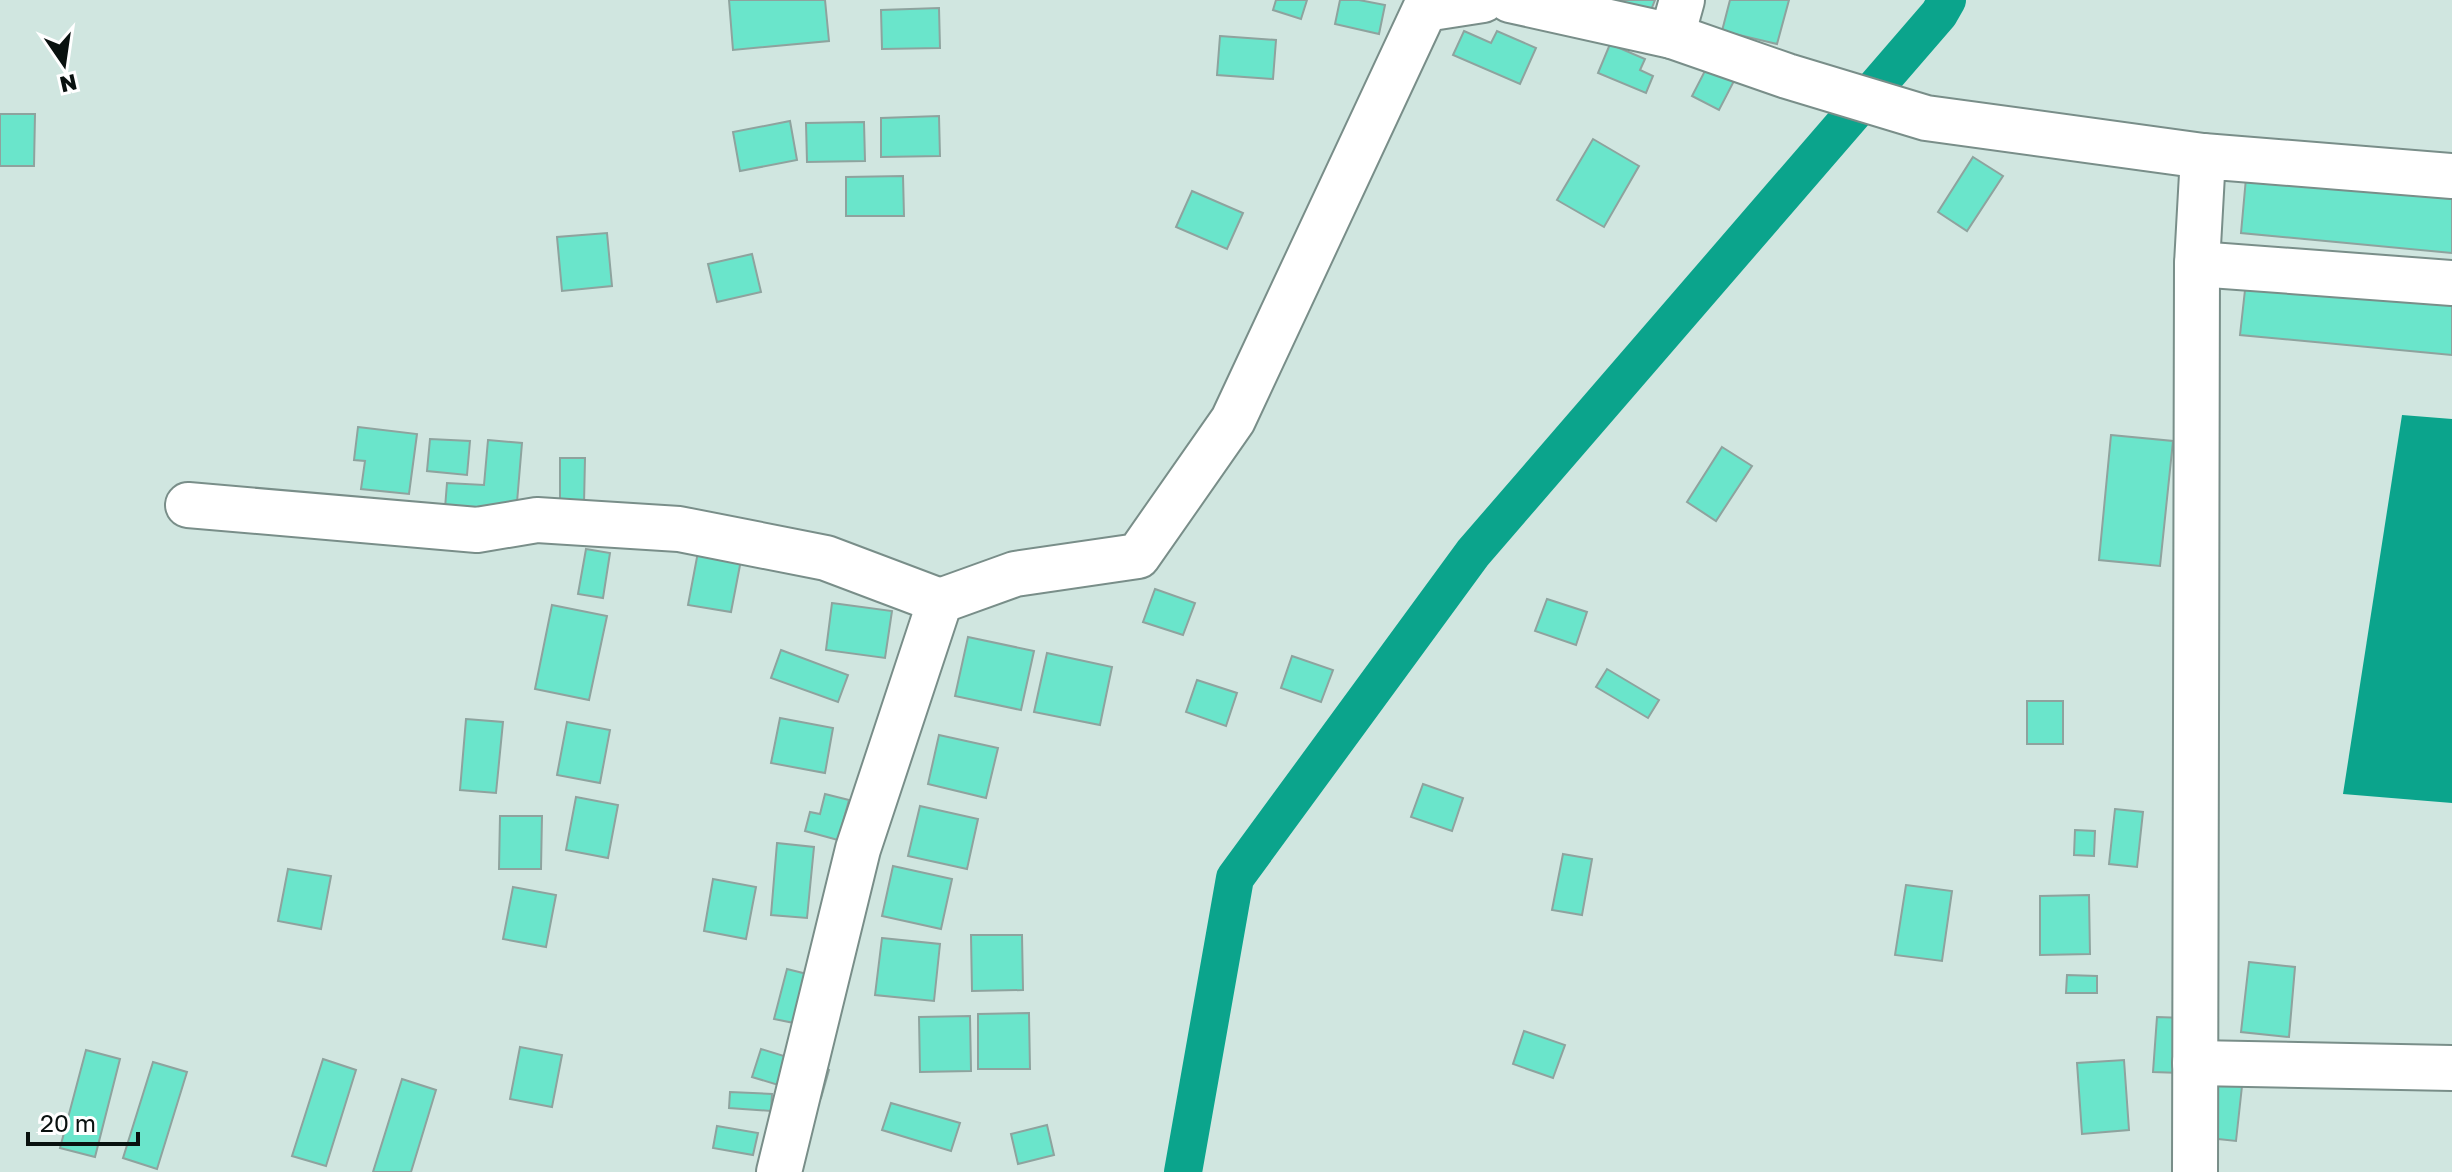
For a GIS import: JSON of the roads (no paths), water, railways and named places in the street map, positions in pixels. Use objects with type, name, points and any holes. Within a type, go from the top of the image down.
[{"type":"street","points":[[188,505],[477,530],[537,520],[679,529],[826,558],[940,601],[1015,574],[1138,556],[1233,420],[1425,9],[1483,0]]},
{"type":"street","points":[[1510,0],[1677,18],[1787,76],[1926,118],[2203,156],[2452,176]]},
{"type":"street","points":[[2195,1172],[2197,264],[2203,156]]},
{"type":"street","points":[[2197,264],[2452,283]]},
{"type":"street","points":[[779,1172],[858,849],[940,601]]},
{"type":"street","points":[[2195,1063],[2452,1068]]},
{"type":"waterway","points":[[1183,1172],[1235,878],[1473,553],[1939,14],[1947,0]]}]
